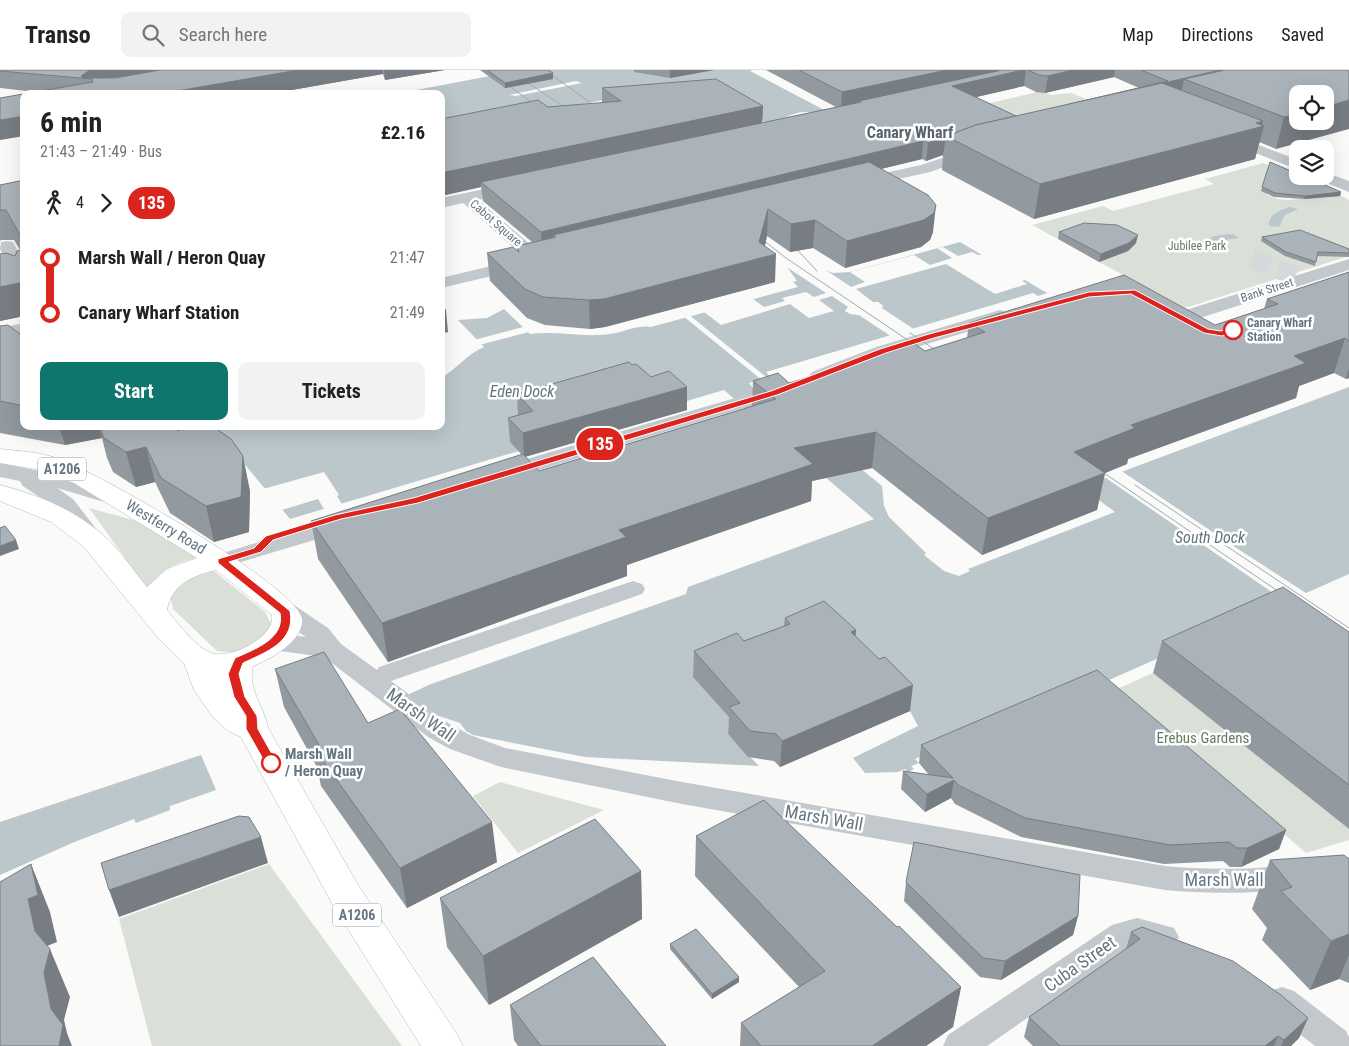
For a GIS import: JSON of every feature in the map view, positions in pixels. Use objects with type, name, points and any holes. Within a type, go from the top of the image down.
[{"type":"main road","name":"Westferry Road","points":[[2,473],[57,466],[118,498],[221,561],[285,611]]},
{"type":"main road","name":"Westferry Road","points":[[2,473],[29,502],[60,516],[94,541],[152,612],[188,651],[198,659],[209,690],[216,700],[238,722],[255,734]]},
{"type":"main road","points":[[152,612],[155,597],[175,575],[194,566],[221,561]]},
{"type":"main road","points":[[198,659],[216,664],[239,661],[274,643],[281,635],[287,623],[285,611]]},
{"type":"main road","name":"Westferry Road","points":[[239,661],[234,674],[235,686],[251,716],[255,734],[372,941],[443,1046]]},
{"type":"street","points":[[1217,133],[1289,162]]},
{"type":"street","points":[[849,184],[925,169],[983,150]]},
{"type":"street","points":[[1334,181],[1349,188]]},
{"type":"street","points":[[466,198],[525,185]]},
{"type":"street","name":"Cabot Square","points":[[445,203],[466,198],[538,260]]},
{"type":"street","points":[[7,246],[20,272]]},
{"type":"street","points":[[538,260],[556,255]]},
{"type":"street","name":"Cabot Square","points":[[445,282],[538,260]]},
{"type":"street","name":"Bank Street","points":[[1187,320],[1193,314],[1349,264]]},
{"type":"street","points":[[485,479],[770,394],[883,351],[1016,312]]},
{"type":"street","points":[[0,334],[20,330]]},
{"type":"street","points":[[0,352],[20,347]]},
{"type":"street","points":[[221,561],[258,550],[269,538],[361,518]]},
{"type":"street","points":[[388,673],[633,589]]},
{"type":"street","name":"Marsh Wall","points":[[285,611],[319,634],[332,650],[438,730],[501,757],[557,770],[1189,881],[1246,882],[1321,875],[1349,870]]},
{"type":"street","points":[[274,643],[332,650]]},
{"type":"street","name":"Cuba Street","points":[[960,1046],[1123,934],[1137,931],[1155,934],[1192,949]]},
{"type":"street","points":[[1259,984],[1337,1038]]},
{"type":"green space","points":[[1041,91],[1051,95],[1071,93],[1091,101],[1025,121],[956,111]]},
{"type":"green space","name":"Jubilee Park","points":[[1263,163],[1289,174],[1263,191],[1270,196],[1279,199],[1296,200],[1331,193],[1338,194],[1349,200],[1349,256],[1185,308],[1099,262],[1128,251],[1067,236],[1058,239],[1032,225],[1103,206],[1113,211],[1214,184],[1205,179]]},
{"type":"green space","points":[[89,508],[137,521],[197,558],[182,562],[162,572],[149,591]]},
{"type":"green space","points":[[214,571],[265,612],[274,629],[269,638],[234,653],[217,651],[173,609],[170,596],[186,579]]},
{"type":"green space","name":"Erebus Gardens","points":[[1153,673],[1349,829],[1349,840],[1306,853],[1117,689]]},
{"type":"green space","points":[[500,782],[604,810],[518,853],[473,796]]},
{"type":"green space","points":[[269,864],[402,1046],[152,1046],[119,919]]},
{"type":"water","points":[[522,70],[753,70],[750,71],[828,112],[798,113],[770,125],[694,82],[445,131],[445,90],[416,90]]},
{"type":"water","points":[[1290,207],[1298,209],[1285,215],[1279,227],[1269,226],[1270,218],[1279,211]]},
{"type":"water","points":[[1233,234],[1239,238],[1217,241],[1209,252],[1202,251],[1200,246],[1206,240],[1215,236]]},
{"type":"water","name":"South Dock","points":[[960,242],[1047,293],[1038,296],[1033,293],[766,372],[771,377],[749,383],[752,387],[794,414],[882,486],[884,506],[889,517],[926,553],[924,555],[944,571],[959,576],[970,571],[968,569],[1115,512],[1081,487],[1349,387],[1349,574],[1023,718],[1018,714],[915,759],[919,763],[911,766],[914,769],[908,772],[905,769],[898,772],[865,773],[853,758],[918,726],[910,711],[731,703],[728,734],[759,766],[585,757],[473,735],[466,731],[460,723],[439,716],[405,696],[431,684],[686,594],[688,587],[874,519],[724,390],[290,519],[216,430],[445,430],[445,375],[484,347],[458,320],[487,318],[504,309],[530,334],[605,335],[638,327],[651,327],[798,287],[793,282],[797,281],[787,267],[805,262],[833,273],[850,272]],"holes":[[[878,302],[883,306],[859,315],[845,311],[849,307]]]},
{"type":"water","points":[[201,755],[216,790],[170,806],[170,810],[136,823],[134,819],[72,843],[0,875],[0,822]]},
{"type":"pier","points":[[576,81],[582,83],[516,96],[509,95]]},
{"type":"pier","points":[[943,247],[958,256],[972,252],[978,255],[984,254],[1028,279],[1022,281],[1027,284],[995,294],[946,264],[856,289],[873,302],[878,302],[883,306],[882,308],[915,330],[892,337],[859,315],[850,314],[845,311],[848,307],[832,296],[819,300],[834,311],[809,318],[790,304],[721,325],[704,312],[753,299],[764,307],[785,301],[782,298],[806,292],[814,297],[826,293],[785,266],[787,264],[806,260],[817,264],[851,287],[865,282],[850,272],[914,255],[930,265],[952,258],[937,248]]},
{"type":"pier","points":[[688,314],[770,380],[763,381],[683,316],[688,317]]},
{"type":"pier","points":[[523,327],[529,332],[479,345],[474,340]]},
{"type":"pier","points":[[1120,470],[1309,595],[1289,604],[1103,476]]},
{"type":"pier","points":[[324,472],[339,495],[337,496],[342,504],[324,509],[318,499],[282,510],[263,489]]},
{"type":"building","points":[[90,70],[81,76],[83,78],[115,78],[160,70],[298,70],[183,90],[46,90],[93,82],[92,79],[0,71]]},
{"type":"building","points":[[487,70],[548,70],[553,73],[505,83]]},
{"type":"building","points":[[799,70],[947,70],[842,92]]},
{"type":"building","points":[[1002,70],[1023,70],[952,86],[1016,116],[976,125],[928,143],[923,141],[541,232],[481,182],[861,102],[859,101]]},
{"type":"building","points":[[1028,70],[1073,70],[1048,76],[1039,75]]},
{"type":"building","points":[[1141,70],[1220,70],[1066,105],[1168,81]]},
{"type":"building","points":[[1225,70],[1347,70],[1349,71],[1349,100],[1334,104],[1334,85],[1289,85],[1289,116],[1284,117],[1184,79]]},
{"type":"building","points":[[716,79],[763,106],[445,172],[445,118],[538,100],[548,107],[621,101],[602,88]]},
{"type":"building","points":[[1162,83],[1263,121],[1256,123],[1264,126],[1040,184],[946,136],[976,125]]},
{"type":"building","points":[[20,95],[20,117],[0,120],[0,98]]},
{"type":"building","points":[[869,162],[928,195],[936,205],[934,213],[924,220],[847,241],[815,220],[791,224],[768,209],[759,242],[776,254],[604,299],[543,297],[525,289],[487,253],[513,247],[519,252],[517,246],[556,237],[553,235]]},
{"type":"building","points":[[1270,162],[1289,170],[1289,185],[1325,185],[1341,192],[1305,196],[1275,193],[1262,187]]},
{"type":"building","points":[[20,181],[20,235],[6,210],[0,210],[0,185]]},
{"type":"building","points":[[1084,223],[1117,225],[1138,235],[1129,243],[1101,254],[1059,232]]},
{"type":"building","points":[[1300,230],[1349,249],[1349,253],[1318,252],[1316,262],[1286,252],[1262,237]]},
{"type":"building","points":[[20,250],[20,283],[0,287],[0,254],[6,253],[15,256],[17,251]]},
{"type":"building","points":[[1349,272],[1349,341],[1345,338],[1294,356],[1306,363],[1131,425],[1135,428],[1074,452],[1105,473],[988,518],[876,432],[794,448],[813,464],[619,530],[626,537],[382,623],[311,521],[523,454],[539,471],[776,399],[753,381],[778,373],[789,383],[915,344],[925,351],[985,332],[969,323],[1124,275],[1215,325],[1278,304],[1267,299]]},
{"type":"building","points":[[8,325],[20,334],[20,405],[0,401],[0,326]]},
{"type":"building","points":[[629,362],[632,365],[636,364],[651,377],[669,371],[687,387],[523,433],[508,418],[533,411],[517,394]]},
{"type":"building","points":[[101,430],[218,430],[231,439],[243,456],[241,497],[206,506],[161,478],[146,447],[126,452],[104,438]]},
{"type":"building","points":[[5,526],[16,540],[0,546],[0,528]]},
{"type":"building","points":[[1283,587],[1349,632],[1349,785],[1162,641]]},
{"type":"building","points":[[824,601],[856,630],[851,632],[879,659],[885,657],[913,685],[782,741],[776,734],[750,731],[729,707],[740,703],[694,651],[737,633],[744,641],[790,624],[785,618]]},
{"type":"building","points":[[324,652],[368,723],[400,709],[492,822],[400,868],[313,747],[319,745],[275,669]]},
{"type":"building","points":[[1097,670],[1286,830],[1247,848],[1237,848],[1229,842],[1170,845],[1025,818],[958,785],[954,780],[927,794],[903,771],[953,778],[921,745]]},
{"type":"building","points":[[764,800],[897,927],[899,926],[961,987],[872,1046],[761,1046],[741,1023],[825,971],[696,836]]},
{"type":"building","points":[[239,816],[249,817],[261,837],[109,890],[101,863]]},
{"type":"building","points":[[595,819],[641,871],[483,956],[440,898]]},
{"type":"building","points":[[914,842],[1080,875],[1078,916],[1005,961],[983,958],[906,882]]},
{"type":"building","points":[[1344,855],[1349,859],[1349,934],[1331,941],[1281,891],[1292,887],[1270,860]]},
{"type":"building","points":[[31,864],[38,895],[28,899],[35,931],[50,949],[44,973],[51,1009],[63,1025],[59,1046],[0,1046],[0,882]]},
{"type":"building","points":[[1142,927],[1233,961],[1281,995],[1308,1018],[1284,1040],[1278,1036],[1265,1046],[1060,1046],[1029,1017],[1140,939],[1131,932]]},
{"type":"building","points":[[696,929],[739,977],[712,994],[670,944]]},
{"type":"building","points":[[593,957],[666,1046],[541,1046],[510,1005]]},
{"type":"tunnel","points":[[1252,258],[1301,279]]},
{"type":"tram line","points":[[487,70],[541,109]]},
{"type":"tram line","points":[[509,70],[573,113]]},
{"type":"tram line","points":[[545,70],[602,111]]},
{"type":"tram line","points":[[754,233],[786,258],[924,351]]},
{"type":"tram line","points":[[788,240],[817,271]]},
{"type":"tram line","points":[[910,333],[946,357]]},
{"type":"tram line","points":[[1104,473],[1288,598]]},
{"type":"tram line","points":[[1135,485],[1349,628]]},
{"type":"bus line","name":"135","points":[[271,763],[252,729],[251,716],[235,686],[234,674],[239,661],[265,649],[281,635],[287,623],[285,611],[221,561],[258,550],[269,538],[339,516],[415,501],[774,393],[883,351],[997,317],[1089,294],[1122,291],[1138,293],[1206,331],[1222,333],[1233,330]]},
{"type":"place","name":"Canary Wharf Station","points":[[1233,330]]},
{"type":"place","name":"Marsh Wall / Heron Quay","points":[[271,763]]},
{"type":"district","name":"Canary Wharf","points":[[910,132]]},
{"type":"water label","name":"Eden Dock","points":[[522,391]]}]
